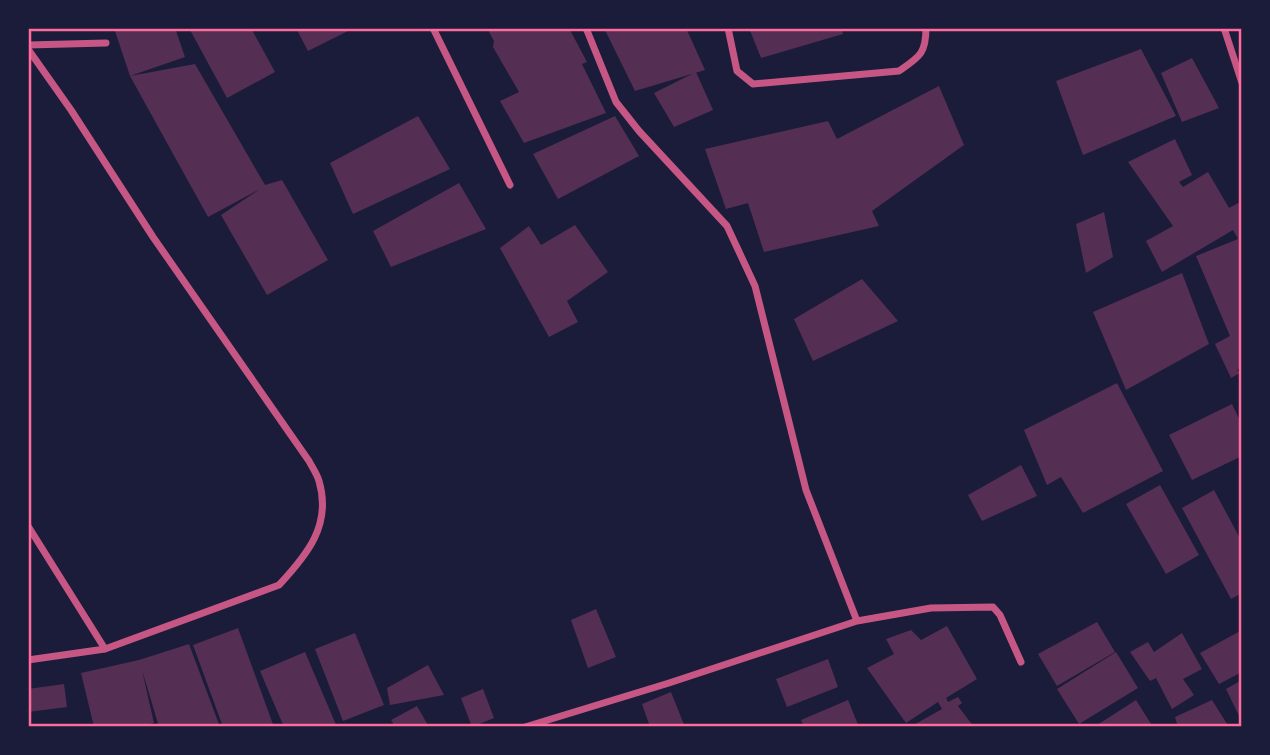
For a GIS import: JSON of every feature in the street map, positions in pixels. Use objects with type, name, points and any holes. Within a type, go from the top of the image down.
[{"type":"street","points":[[433,28],[510,186]]},
{"type":"street","points":[[586,28],[616,102],[639,131],[727,226],[755,286],[807,490],[857,621]]},
{"type":"street","points":[[728,28],[737,71],[753,84],[899,71],[917,58],[926,45],[926,28]]},
{"type":"street","points":[[1224,28],[1242,83]]},
{"type":"street","points":[[28,47],[106,43]]},
{"type":"street","points":[[28,47],[161,248],[309,461],[319,480],[323,510],[314,542],[298,565],[279,585],[105,649],[28,660]]},
{"type":"street","points":[[28,526],[105,649]]},
{"type":"street","points":[[525,727],[857,621],[931,608],[993,607],[1000,615],[1021,662]]},
{"type":"building","points":[[114,28],[175,28],[185,57],[130,76]]},
{"type":"building","points":[[189,28],[251,28],[275,72],[227,98]]},
{"type":"building","points":[[296,28],[354,28],[308,51]]},
{"type":"building","points":[[487,28],[569,28],[587,62],[582,64],[606,113],[524,143],[500,101],[519,92],[493,47],[494,41]]},
{"type":"building","points":[[604,28],[686,28],[705,70],[635,91]]},
{"type":"building","points":[[749,28],[841,28],[843,34],[761,58]]},
{"type":"building","points":[[1141,49],[1176,116],[1083,155],[1056,81]]},
{"type":"building","points":[[1192,58],[1219,108],[1182,122],[1161,73]]},
{"type":"building","points":[[195,64],[265,185],[282,180],[328,260],[267,295],[221,215],[260,189],[208,217],[130,76]]},
{"type":"building","points":[[696,72],[713,110],[674,127],[654,93]]},
{"type":"building","points":[[939,86],[964,145],[872,211],[879,226],[764,252],[748,203],[726,209],[705,149],[828,121],[837,139]]},
{"type":"building","points":[[418,116],[450,169],[353,214],[330,163]]},
{"type":"building","points":[[615,116],[639,156],[558,199],[533,154]]},
{"type":"building","points":[[1175,139],[1192,175],[1179,182],[1183,187],[1208,172],[1229,208],[1242,201],[1242,367],[1237,370],[1240,373],[1231,378],[1215,344],[1230,336],[1196,256],[1238,239],[1233,230],[1162,272],[1146,241],[1173,226],[1128,162]]},
{"type":"building","points":[[459,183],[486,229],[391,267],[373,231]]},
{"type":"building","points":[[1104,212],[1113,257],[1086,273],[1076,224]]},
{"type":"building","points":[[575,225],[608,272],[567,301],[578,322],[549,337],[500,248],[529,226],[541,245]]},
{"type":"building","points":[[1182,273],[1209,344],[1126,390],[1093,312]]},
{"type":"building","points":[[862,279],[898,321],[813,361],[794,319]]},
{"type":"building","points":[[1117,383],[1163,471],[1083,513],[1061,477],[1047,485],[1024,430]]},
{"type":"building","points":[[1232,404],[1242,425],[1242,456],[1192,480],[1169,435]]},
{"type":"building","points":[[1021,465],[1037,496],[982,521],[968,495]]},
{"type":"building","points":[[1160,485],[1199,555],[1166,574],[1126,504]]},
{"type":"building","points":[[1214,490],[1242,542],[1242,593],[1231,599],[1182,508]]},
{"type":"building","points":[[596,609],[616,657],[588,668],[571,620]]},
{"type":"building","points":[[1097,622],[1115,652],[1057,686],[1038,654]]},
{"type":"building","points":[[947,626],[977,679],[946,698],[948,702],[958,697],[962,703],[958,706],[974,727],[910,727],[942,709],[938,702],[906,723],[867,668],[894,654],[886,639],[911,630],[921,640]]},
{"type":"building","points":[[238,628],[274,727],[223,727],[193,645]]},
{"type":"building","points":[[1242,630],[1242,672],[1219,684],[1200,653]]},
{"type":"building","points":[[355,633],[384,705],[343,721],[315,649]]},
{"type":"building","points":[[1182,633],[1202,669],[1183,679],[1194,695],[1172,709],[1156,678],[1150,681],[1130,652],[1148,642],[1154,652]]},
{"type":"building","points":[[189,644],[220,727],[159,727],[142,670],[154,723],[138,727],[94,727],[81,673],[139,660]]},
{"type":"building","points":[[305,652],[337,727],[284,727],[260,671]]},
{"type":"building","points":[[1116,652],[1138,688],[1079,724],[1057,689]]},
{"type":"building","points":[[828,659],[838,687],[787,707],[776,679]]},
{"type":"building","points":[[428,665],[444,695],[390,705],[387,688]]},
{"type":"building","points":[[1242,680],[1242,722],[1226,689]]},
{"type":"building","points":[[64,684],[67,707],[28,712],[28,689]]},
{"type":"building","points":[[483,689],[494,718],[472,727],[461,698]]},
{"type":"building","points":[[671,692],[685,727],[650,727],[642,704]]},
{"type":"building","points":[[848,700],[859,727],[804,727],[801,720]]},
{"type":"building","points":[[1136,700],[1153,727],[1094,727]]},
{"type":"building","points":[[1212,700],[1229,727],[1178,727],[1175,717]]},
{"type":"building","points":[[417,706],[429,727],[395,727],[391,720]]}]
